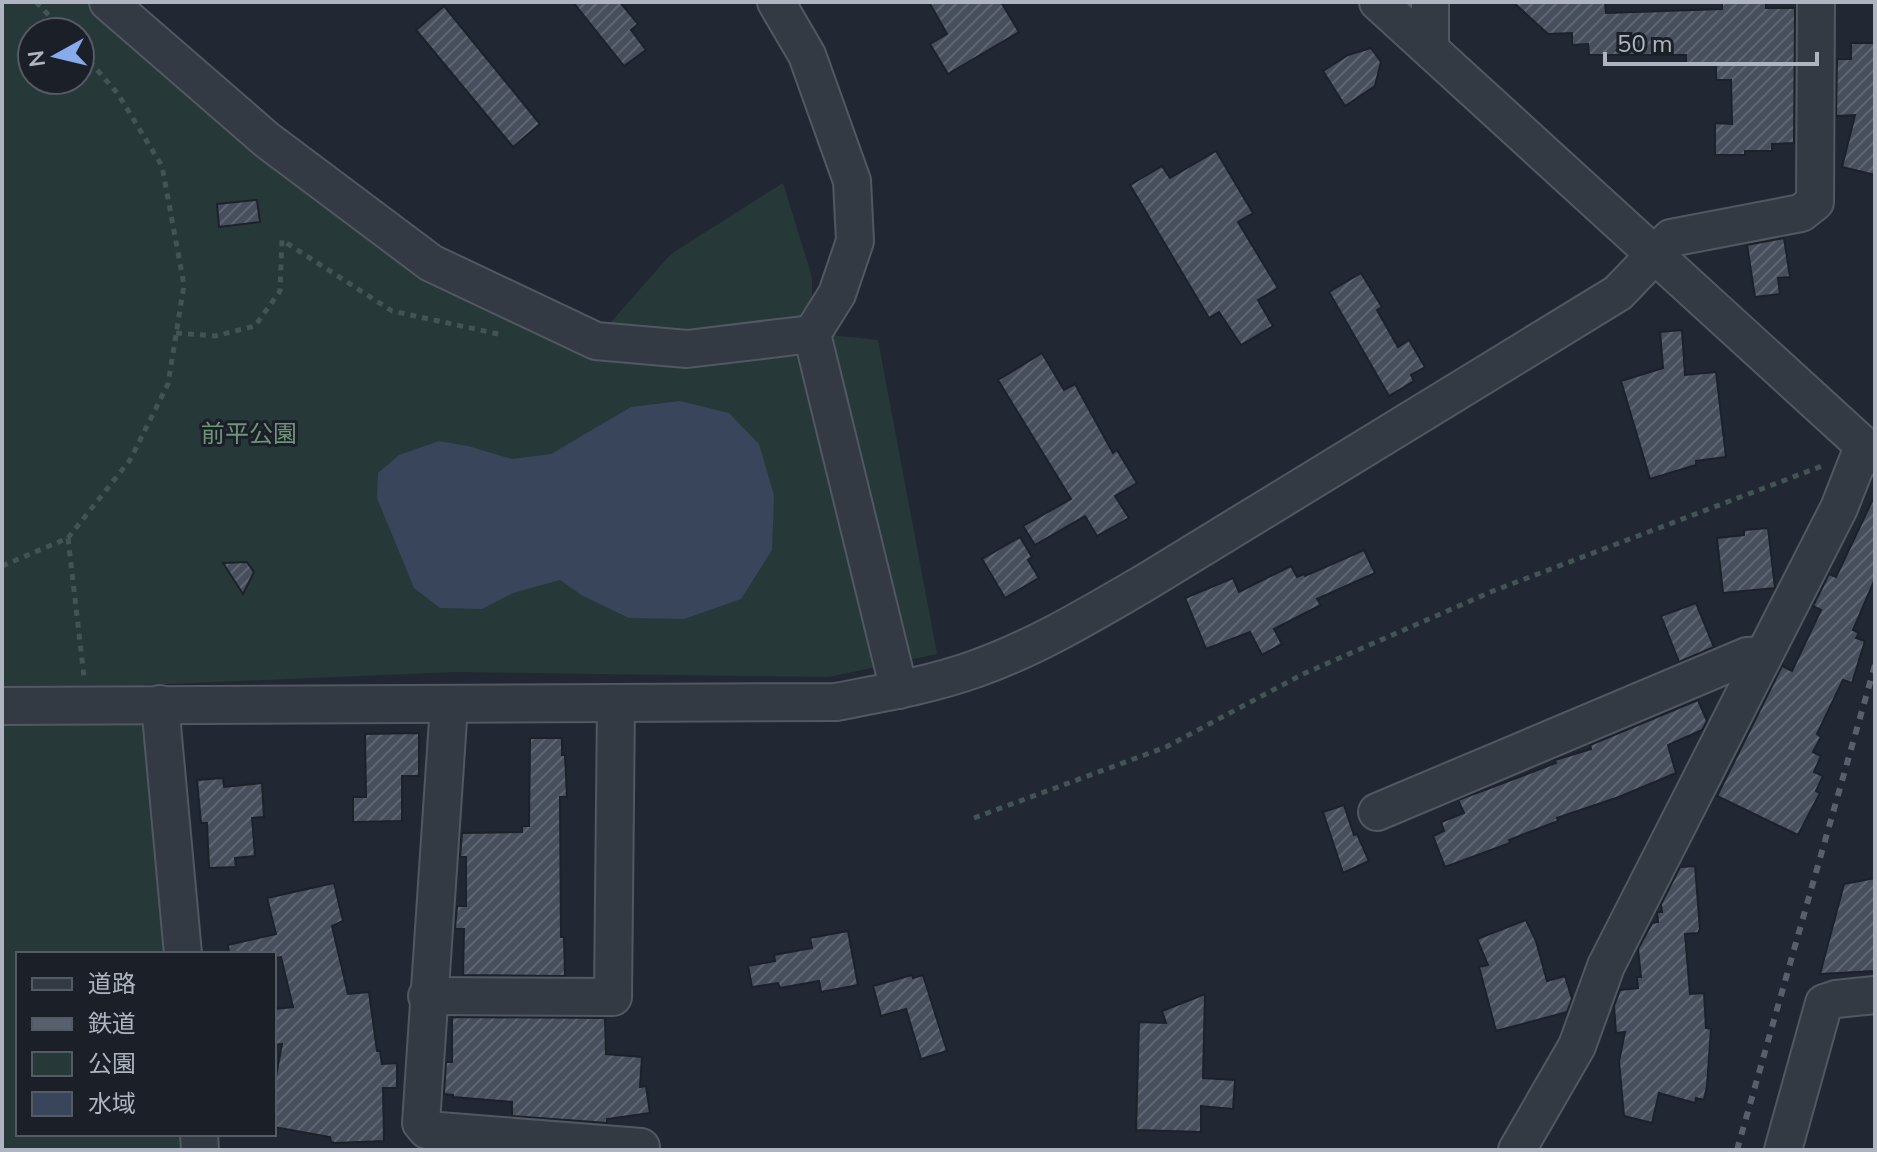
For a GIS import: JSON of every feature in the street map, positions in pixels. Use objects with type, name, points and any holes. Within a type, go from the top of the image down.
[{"type":"street","points":[[108,2],[267,140],[431,263],[596,341],[687,349],[812,334]]},
{"type":"street","points":[[776,2],[807,55],[852,181],[855,241],[837,294],[812,334],[899,690]]},
{"type":"street","points":[[1378,2],[1869,451],[1606,966],[1577,1046],[1517,1150]]},
{"type":"street","points":[[1430,2],[1430,49]]},
{"type":"street","points":[[2,706],[836,702],[899,690],[975,669],[1068,627],[1146,582],[1618,293],[1671,238],[1801,213],[1815,202],[1816,2]]},
{"type":"street","points":[[1377,812],[1747,656],[1764,655]]},
{"type":"street","points":[[427,996],[613,997],[616,703]]},
{"type":"street","points":[[160,704],[183,952]]},
{"type":"street","points":[[449,705],[427,996],[421,1123],[427,1130],[641,1147]]},
{"type":"street","points":[[1783,1150],[1824,1003],[1875,995]]},
{"type":"path","points":[[2,566],[68,538],[130,460],[168,384],[184,285],[162,166],[118,94],[96,69]]},
{"type":"path","points":[[176,333],[215,336],[255,326],[280,291],[282,240],[392,311],[514,337]]},
{"type":"path","points":[[974,818],[1166,747],[1303,674],[1493,591],[1826,464]]},
{"type":"path","points":[[68,538],[88,706]]},
{"type":"green space","name":"前平公園","points":[[2,2],[108,2],[431,263],[595,340],[671,254],[783,183],[812,277],[812,333],[878,340],[937,654],[829,677],[455,672],[143,685],[173,952],[16,952],[16,1136],[193,1136],[195,1150],[2,1150]]},
{"type":"water","points":[[680,401],[729,413],[759,444],[774,495],[772,550],[741,599],[684,619],[629,618],[583,596],[560,580],[513,593],[482,609],[440,608],[414,588],[377,498],[378,473],[399,455],[439,441],[512,459],[551,454],[631,407]]},
{"type":"building","points":[[573,2],[620,2],[638,24],[631,30],[646,50],[624,66]]},
{"type":"building","points":[[929,2],[1001,2],[1019,32],[948,74],[930,44],[947,34]]},
{"type":"building","points":[[1513,2],[1605,2],[1606,13],[1722,9],[1722,2],[1766,2],[1766,8],[1795,8],[1794,143],[1772,144],[1772,151],[1715,155],[1715,123],[1732,124],[1731,80],[1716,80],[1716,64],[1686,64],[1686,55],[1589,55],[1588,44],[1572,45],[1572,33],[1548,34]]},
{"type":"building","points":[[444,6],[540,124],[513,147],[416,30]]},
{"type":"building","points":[[1851,43],[1875,43],[1875,175],[1842,167],[1855,115],[1836,116],[1837,59],[1851,59]]},
{"type":"building","points":[[1371,48],[1381,62],[1375,86],[1345,106],[1323,71],[1348,55]]},
{"type":"building","points":[[1216,151],[1253,213],[1238,222],[1278,288],[1258,300],[1273,326],[1241,345],[1219,312],[1209,318],[1130,185],[1162,166],[1170,178]]},
{"type":"building","points":[[257,200],[260,222],[219,227],[217,204]]},
{"type":"building","points":[[1784,238],[1790,277],[1778,278],[1780,294],[1755,297],[1747,245]]},
{"type":"building","points":[[1361,273],[1382,307],[1377,310],[1398,347],[1409,340],[1425,367],[1411,375],[1414,381],[1389,396],[1329,292]]},
{"type":"building","points":[[1682,330],[1685,375],[1716,372],[1726,457],[1696,461],[1696,465],[1650,479],[1621,381],[1663,368],[1660,332]]},
{"type":"building","points":[[1042,353],[1064,390],[1075,384],[1113,453],[1117,450],[1137,483],[1115,496],[1129,518],[1097,536],[1085,516],[1035,545],[1023,526],[1071,499],[998,380]]},
{"type":"building","points":[[1875,495],[1875,579],[1853,630],[1859,633],[1856,638],[1865,641],[1852,683],[1843,680],[1817,734],[1821,737],[1813,752],[1821,756],[1814,772],[1823,776],[1816,791],[1820,793],[1798,835],[1717,796],[1783,664],[1792,671],[1821,610],[1813,606],[1829,574],[1836,577]]},
{"type":"building","points":[[1768,528],[1775,588],[1723,593],[1717,538],[1744,535],[1744,530]]},
{"type":"building","points":[[1020,537],[1032,557],[1028,560],[1039,578],[1005,598],[982,559]]},
{"type":"building","points":[[1364,550],[1375,573],[1317,599],[1321,605],[1274,629],[1282,644],[1262,655],[1250,632],[1206,649],[1185,598],[1233,578],[1239,592],[1291,566],[1297,577],[1305,576]]},
{"type":"building","points":[[247,562],[254,572],[243,594],[223,563]]},
{"type":"building","points":[[1696,603],[1714,647],[1679,662],[1661,616]]},
{"type":"building","points":[[1698,700],[1707,721],[1702,730],[1668,745],[1676,773],[1557,818],[1558,821],[1509,840],[1510,843],[1445,867],[1433,836],[1444,831],[1441,822],[1464,813],[1458,800],[1556,763],[1555,760],[1591,749],[1590,745]]},
{"type":"building","points":[[419,733],[419,776],[402,776],[402,821],[353,822],[353,797],[366,797],[365,734]]},
{"type":"building","points":[[530,738],[562,738],[562,755],[565,755],[567,797],[560,797],[561,937],[564,937],[565,976],[463,975],[464,929],[455,929],[457,906],[466,906],[466,857],[460,857],[462,833],[522,832],[522,826],[529,826]]},
{"type":"building","points":[[223,778],[224,787],[262,783],[264,817],[252,818],[255,856],[235,858],[236,867],[209,868],[207,823],[201,823],[197,780]]},
{"type":"building","points":[[1344,805],[1354,835],[1357,834],[1369,861],[1343,873],[1323,812]]},
{"type":"building","points":[[1695,866],[1700,929],[1698,933],[1685,934],[1690,994],[1704,993],[1706,1028],[1711,1029],[1707,1086],[1704,1100],[1696,1098],[1695,1103],[1659,1093],[1652,1123],[1624,1116],[1619,1061],[1625,1032],[1616,1033],[1614,1006],[1620,990],[1638,988],[1637,977],[1641,977],[1638,949],[1652,923],[1658,922],[1657,912],[1662,912],[1661,904],[1680,867]]},
{"type":"building","points":[[1875,878],[1875,971],[1820,974],[1844,884]]},
{"type":"building","points":[[334,883],[343,921],[332,926],[348,994],[369,992],[377,1051],[380,1051],[382,1064],[397,1063],[397,1088],[383,1088],[384,1141],[335,1143],[331,1142],[330,1137],[276,1127],[276,1076],[282,1044],[276,1045],[276,1009],[293,1007],[281,957],[276,958],[276,952],[229,952],[228,945],[276,934],[267,898]]},
{"type":"building","points":[[1526,920],[1536,941],[1547,981],[1565,976],[1572,999],[1567,1012],[1496,1031],[1479,967],[1488,965],[1477,939]]},
{"type":"building","points":[[848,931],[858,985],[821,992],[819,981],[780,988],[778,983],[752,987],[748,966],[775,961],[774,955],[812,948],[810,938]]},
{"type":"building","points":[[912,975],[913,978],[923,975],[947,1051],[921,1059],[906,1009],[881,1016],[873,986]]},
{"type":"building","points":[[1205,994],[1203,1078],[1235,1080],[1233,1109],[1201,1106],[1201,1132],[1136,1130],[1139,1022],[1166,1023],[1162,1011]]},
{"type":"building","points":[[452,1017],[605,1018],[606,1054],[642,1057],[640,1087],[646,1086],[650,1113],[607,1119],[607,1123],[512,1116],[512,1102],[444,1094],[446,1062],[452,1062]]},
{"type":"railway","points":[[1737,1150],[1875,665]]}]
